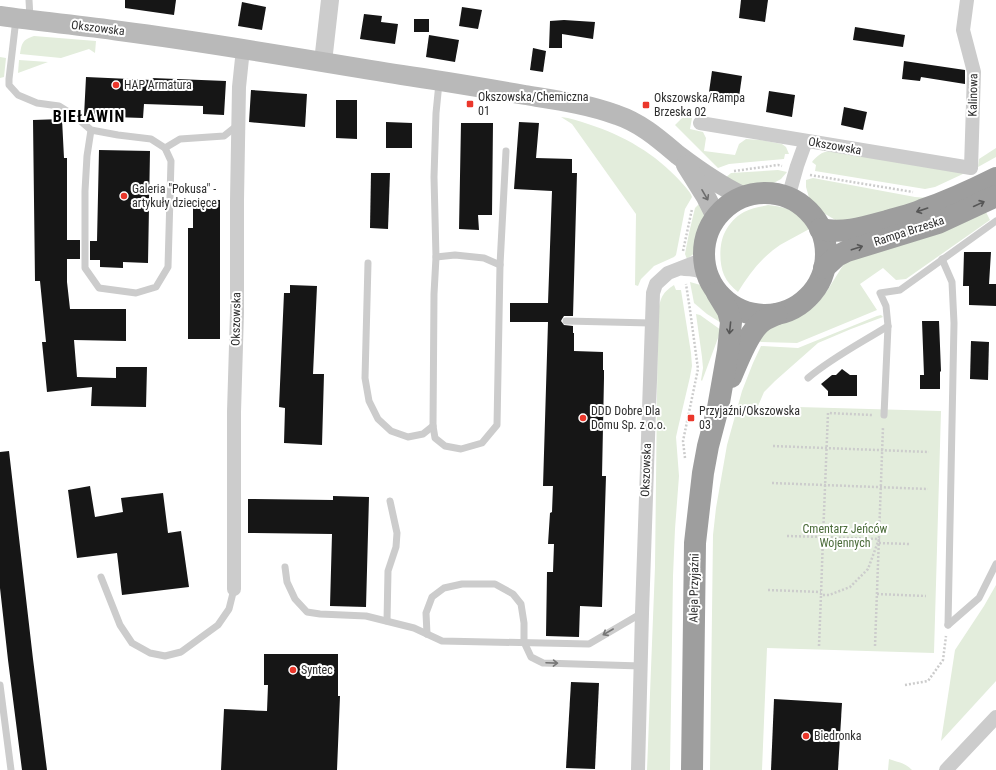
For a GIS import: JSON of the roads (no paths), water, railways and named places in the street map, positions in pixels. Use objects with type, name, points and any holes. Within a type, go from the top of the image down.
[{"type":"highway","name":"Rampa Brzeska","points":[[820,229],[842,231],[865,227],[922,211],[962,195],[996,178]]},
{"type":"highway","points":[[766,193],[788,198],[807,210],[820,229],[826,248],[824,268],[818,284],[808,298],[794,308],[777,314],[755,315],[734,307],[717,293],[705,267],[706,237],[716,218],[728,205],[744,197],[766,193]]},
{"type":"highway","name":"Rampa Brzeska","points":[[824,268],[837,256],[847,251],[938,223],[996,196]]},
{"type":"highway","name":"Aleja Przyjaźni","points":[[692,770],[695,543],[703,473],[718,408],[728,351],[731,322],[728,311],[717,293]]},
{"type":"highway","name":"Aleja Przyjaźni","points":[[718,408],[739,359],[754,329],[763,321],[777,314]]},
{"type":"main road","name":"Okszowska","points":[[16,18],[120,31],[242,49],[440,80],[577,104],[617,115],[637,123],[725,188],[744,197]]},
{"type":"main road","name":"Okszowska","points":[[680,156],[706,197],[716,218]]},
{"type":"street","points":[[323,62],[330,0]]},
{"type":"street","name":"Kalinowa","points":[[967,0],[963,30],[974,72],[971,168]]},
{"type":"street","name":"Okszowska","points":[[234,588],[234,412],[237,312],[239,87],[242,49]]},
{"type":"street","name":"Okszowska","points":[[700,123],[971,168]]},
{"type":"street","points":[[788,198],[806,141]]},
{"type":"street","name":"Okszowska","points":[[638,770],[653,293],[656,284],[668,274],[679,270],[705,267]]},
{"type":"street","points":[[946,770],[996,717]]},
{"type":"lane","points":[[29,0],[16,18],[9,85],[18,95],[37,103],[59,106],[75,116],[91,130],[118,136],[151,139],[165,148],[171,161],[168,267],[156,287],[136,293],[99,288],[85,268],[85,192],[87,156],[91,130]]},
{"type":"lane","points":[[440,80],[436,112],[434,177],[436,257],[434,294],[433,426],[435,438],[445,446],[461,449],[482,443],[497,424],[500,265],[506,151]]},
{"type":"lane","points":[[165,148],[180,139],[224,136],[239,124]]},
{"type":"lane","points":[[884,415],[888,326],[886,306],[880,293],[900,290],[996,222]]},
{"type":"lane","points":[[436,257],[455,255],[484,258],[500,265]]},
{"type":"lane","points":[[942,259],[952,282],[954,323],[948,625],[979,598],[996,564]]},
{"type":"lane","points":[[368,263],[365,378],[369,402],[378,419],[391,431],[408,437],[423,434],[433,426]]},
{"type":"lane","points":[[566,321],[651,323]]},
{"type":"lane","points":[[808,378],[828,362],[888,326]]},
{"type":"lane","points":[[386,621],[388,571],[396,547],[397,533],[390,501]]},
{"type":"lane","points":[[285,567],[287,582],[295,599],[307,612],[366,616],[414,628],[442,640],[589,644],[642,613]]},
{"type":"lane","points":[[101,577],[120,625],[132,643],[150,653],[165,656],[181,652],[218,625],[229,609],[234,588]]},
{"type":"lane","points":[[426,634],[426,613],[432,597],[444,588],[462,584],[495,584],[513,594],[521,604],[524,623],[524,642],[532,657],[543,663],[641,666]]},
{"type":"lane","points":[[0,685],[11,770]]},
{"type":"place","name":"HAP Armatura","points":[[116,85]]},
{"type":"place","name":"Okszowska/Chemiczna 01","points":[[470,104]]},
{"type":"place","name":"Okszowska/Rampa Brzeska 02","points":[[646,105]]},
{"type":"place","name":"Galeria \"Pokusa\" - artykuły dziecięce","points":[[124,196]]},
{"type":"place","name":"DDD Dobre Dla Domu Sp. z o.o.","points":[[583,418]]},
{"type":"place","name":"Przyjaźni/Okszowska 03","points":[[691,418]]},
{"type":"place","name":"Syntec","points":[[293,670]]},
{"type":"place","name":"Biedronka","points":[[806,736]]},
{"type":"district","name":"BIEŁAWIN","points":[[89,116]]},
{"type":"park label","name":"Cmentarz Jeńców Wojennych","points":[[845,536]]}]
